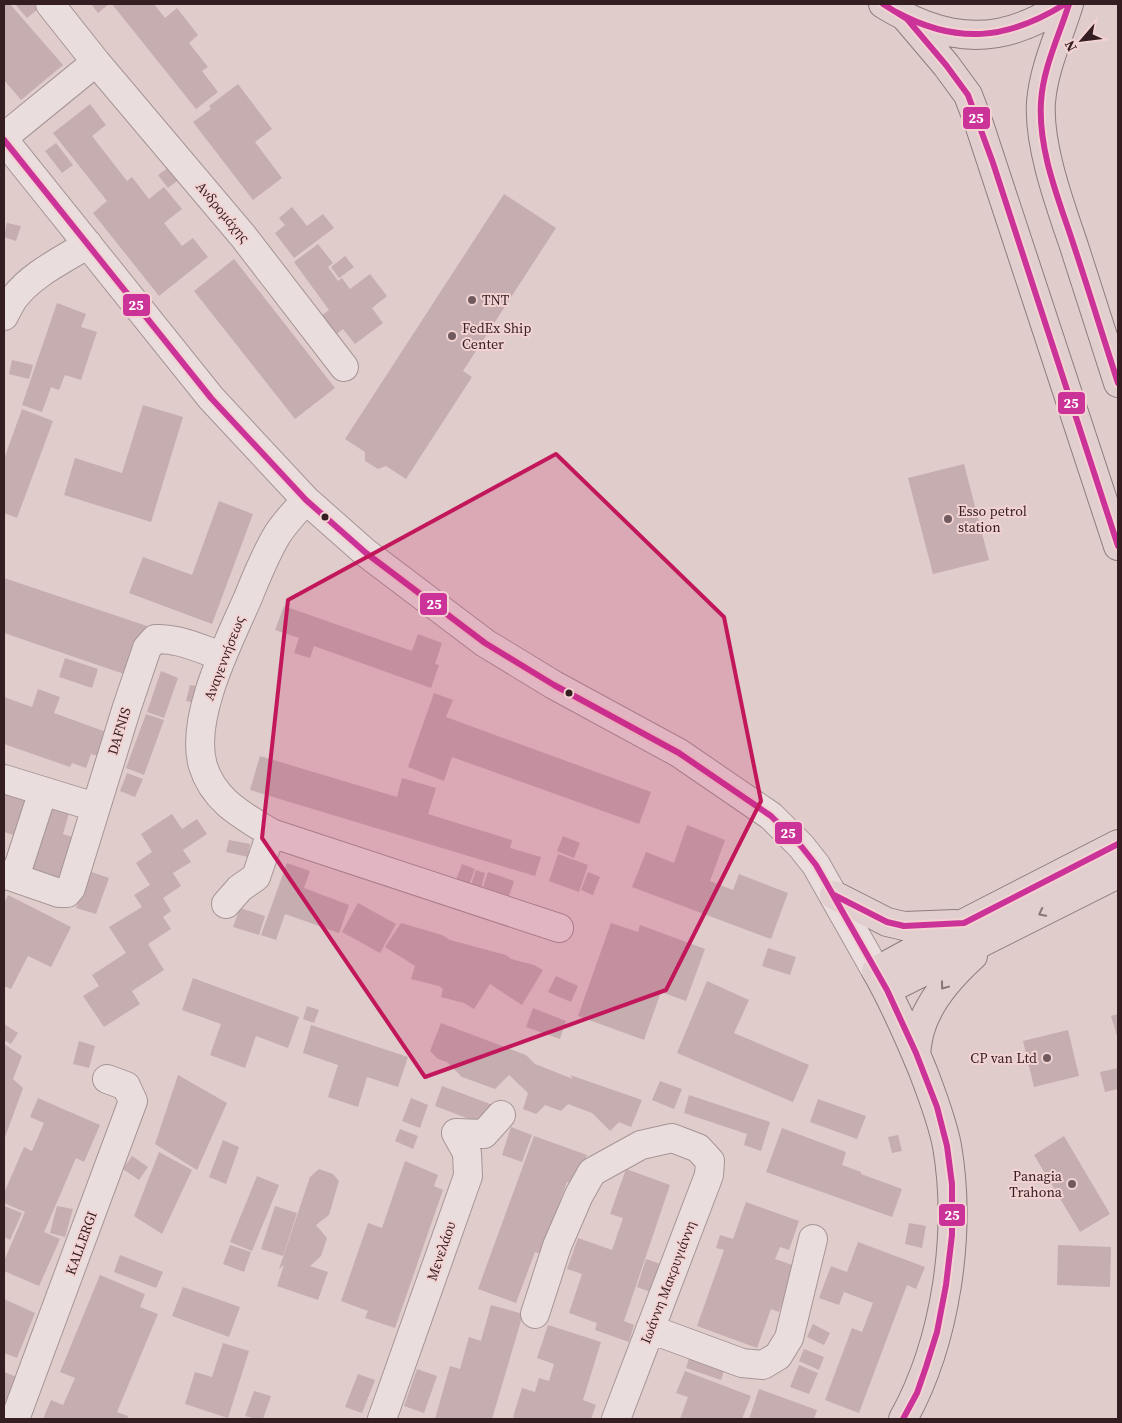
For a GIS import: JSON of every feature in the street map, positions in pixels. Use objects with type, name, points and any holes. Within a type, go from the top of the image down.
[{"type":"main road","points":[[883,4],[907,19],[953,34],[1000,32],[1024,26],[1067,4]]},
{"type":"main road","points":[[1067,4],[1044,76],[1041,104],[1043,130],[1049,164],[1059,202],[1118,383]]},
{"type":"main road","points":[[907,19],[946,64],[968,95],[1118,546]]},
{"type":"main road","points":[[882,980],[964,923],[1118,844]]},
{"type":"main road","points":[[882,980],[990,939],[1118,874]]},
{"type":"main road","points":[[834,894],[887,922],[904,926],[964,923]]},
{"type":"main road","points":[[916,1054],[924,1018],[940,990],[990,939]]},
{"type":"main road","points":[[882,980],[916,1054],[937,1107],[947,1146],[952,1184],[952,1235],[946,1286],[937,1332],[916,1393],[903,1419]]},
{"type":"street","name":"Ανδρομάχης","points":[[50,4],[96,62],[243,236],[344,367]]},
{"type":"street","points":[[96,62],[4,138],[211,398],[306,500],[366,553],[485,643],[554,685],[679,753],[771,816],[811,858],[834,894],[882,980]]},
{"type":"street","points":[[4,316],[14,298],[31,281],[88,244]]},
{"type":"street","name":"Αναγεννήσεως","points":[[306,500],[277,534],[266,556],[222,656],[206,706],[200,738],[203,765],[216,791],[235,811],[271,833],[559,928]]},
{"type":"street","name":"DAFNIS","points":[[9,875],[59,893],[67,893],[71,888],[95,807],[147,648],[155,639],[166,638],[185,642],[222,656]]},
{"type":"street","points":[[4,779],[95,807]]},
{"type":"street","points":[[9,875],[43,791]]},
{"type":"street","points":[[226,904],[240,888],[256,877],[271,833]]},
{"type":"street","name":"KALLERGI","points":[[15,1419],[133,1101],[126,1086],[107,1079]]},
{"type":"street","name":"Μενελάου","points":[[382,1419],[468,1176],[466,1153],[456,1133],[484,1134],[501,1116]]},
{"type":"street","name":"Ιωάννη Μακρυγιάννη","points":[[535,1314],[557,1246],[579,1195],[592,1172],[641,1145],[672,1138],[698,1148],[710,1161],[709,1175],[616,1419]]},
{"type":"street","points":[[650,1329],[742,1363],[763,1365],[778,1356],[789,1338],[813,1239]]},
{"type":"highlighted area","points":[[556,454],[724,617],[761,801],[666,990],[425,1077],[262,838],[288,600]]},
{"type":"building","points":[[4,4],[10,4],[63,65],[21,100],[4,80]]},
{"type":"building","points":[[15,4],[44,4],[27,18]]},
{"type":"building","points":[[91,4],[109,4],[98,13]]},
{"type":"building","points":[[112,4],[154,4],[165,18],[177,8],[198,35],[189,43],[208,67],[202,71],[218,92],[196,109]]},
{"type":"building","points":[[238,84],[272,129],[255,142],[282,178],[253,200],[193,122],[211,109],[209,106]]},
{"type":"building","points":[[90,104],[106,125],[92,136],[127,181],[132,177],[149,199],[164,187],[182,209],[164,223],[182,246],[193,238],[208,257],[159,296],[93,213],[107,201],[53,133]]},
{"type":"building","points":[[56,143],[73,165],[62,173],[45,151]]},
{"type":"building","points":[[172,165],[181,178],[168,188],[158,175]]},
{"type":"building","name":"TNT","points":[[504,194],[556,228],[463,371],[472,377],[406,479],[386,466],[378,469],[365,461],[365,452],[345,439]]},
{"type":"building","points":[[292,207],[307,226],[323,214],[334,228],[294,258],[275,233],[285,225],[279,218]]},
{"type":"building","points":[[7,223],[21,226],[16,241],[4,237]]},
{"type":"building","points":[[318,244],[333,263],[328,267],[338,281],[342,278],[350,289],[370,274],[387,296],[372,308],[383,323],[355,344],[343,329],[330,339],[315,320],[329,310],[294,262]]},
{"type":"building","points":[[345,256],[354,267],[339,278],[331,267]]},
{"type":"building","points":[[234,259],[335,388],[295,419],[194,291]]},
{"type":"building","points":[[57,303],[86,314],[81,327],[97,332],[81,380],[65,375],[59,390],[51,387],[42,412],[22,405]]},
{"type":"building","points":[[12,360],[33,365],[29,379],[9,374]]},
{"type":"building","points":[[143,405],[183,417],[151,522],[64,495],[75,458],[122,473]]},
{"type":"building","points":[[22,409],[53,421],[17,518],[4,513],[4,459]]},
{"type":"building","name":"Esso petrol station","points":[[964,464],[989,560],[933,574],[908,478]]},
{"type":"building","points":[[219,501],[253,514],[212,624],[129,593],[143,557],[192,575]]},
{"type":"building","points":[[4,578],[147,626],[130,676],[4,633]]},
{"type":"building","points":[[284,606],[412,651],[418,634],[442,643],[435,664],[439,665],[431,688],[314,646],[310,658],[294,653],[299,638],[275,630]]},
{"type":"building","points":[[65,658],[98,669],[92,688],[59,677]]},
{"type":"building","points":[[161,671],[178,678],[164,718],[147,712]]},
{"type":"building","points":[[190,685],[201,687],[197,703],[186,701]]},
{"type":"building","points":[[38,689],[60,697],[54,713],[109,733],[101,757],[91,754],[86,768],[72,763],[70,767],[4,744],[4,697],[32,707]]},
{"type":"building","points":[[434,693],[453,700],[446,717],[651,792],[639,824],[452,757],[444,781],[408,767]]},
{"type":"building","points":[[146,714],[164,720],[144,775],[126,768]]},
{"type":"building","points":[[260,756],[397,797],[402,778],[436,788],[428,814],[512,840],[510,848],[541,857],[535,876],[250,790]]},
{"type":"building","points":[[127,773],[143,779],[135,797],[120,791]]},
{"type":"building","points":[[4,792],[32,802],[19,837],[4,832]]},
{"type":"building","points":[[52,808],[69,813],[63,834],[78,839],[63,883],[31,873]]},
{"type":"building","points":[[172,814],[182,829],[197,819],[207,834],[183,850],[191,862],[173,873],[181,886],[163,898],[171,911],[163,917],[171,929],[148,944],[164,970],[132,991],[140,1004],[104,1027],[83,996],[99,986],[92,975],[126,953],[109,927],[142,907],[134,895],[150,885],[136,863],[152,852],[141,834]]},
{"type":"building","points":[[687,825],[725,840],[710,881],[733,890],[739,874],[788,893],[771,939],[632,887],[646,852],[674,863]]},
{"type":"building","points":[[563,836],[580,843],[574,858],[557,851]]},
{"type":"building","points":[[229,840],[250,844],[248,857],[226,852]]},
{"type":"building","points":[[558,854],[588,865],[579,892],[549,881]]},
{"type":"building","points":[[287,863],[310,871],[304,888],[349,905],[339,933],[285,914],[276,940],[261,935]]},
{"type":"building","points":[[462,864],[475,869],[469,885],[456,880]]},
{"type":"building","points":[[476,870],[485,873],[481,888],[471,885]]},
{"type":"building","points":[[89,871],[109,878],[96,914],[76,908]]},
{"type":"building","points":[[488,872],[514,881],[509,896],[483,887]]},
{"type":"building","points":[[588,872],[600,877],[593,895],[581,890]]},
{"type":"building","points":[[8,895],[71,927],[51,967],[28,956],[11,989],[4,986],[4,903]]},
{"type":"building","points":[[358,903],[396,924],[380,953],[342,932]]},
{"type":"building","points":[[240,908],[265,916],[259,935],[233,927]]},
{"type":"building","points":[[401,923],[442,935],[450,940],[506,955],[511,959],[534,965],[543,970],[522,1005],[490,984],[474,1009],[464,1003],[441,997],[443,989],[439,986],[411,979],[415,966],[385,947]]},
{"type":"building","points":[[611,923],[638,932],[640,925],[705,949],[686,1001],[661,992],[644,1040],[578,1016]]},
{"type":"building","points":[[768,948],[796,957],[790,975],[762,966]]},
{"type":"building","points":[[556,976],[578,986],[571,1002],[548,992]]},
{"type":"building","points":[[193,978],[299,1017],[288,1048],[256,1036],[245,1068],[210,1055],[221,1024],[182,1010]]},
{"type":"building","points":[[707,981],[749,1000],[734,1033],[809,1065],[793,1102],[677,1053]]},
{"type":"building","points":[[307,1006],[319,1010],[314,1023],[303,1019]]},
{"type":"building","points":[[533,1008],[566,1021],[560,1039],[526,1027]]},
{"type":"building","points":[[1118,1014],[1118,1039],[1111,1016]]},
{"type":"building","points":[[441,1023],[526,1055],[535,1064],[573,1079],[570,1075],[642,1100],[631,1127],[619,1122],[610,1131],[592,1113],[568,1104],[561,1111],[545,1105],[536,1114],[523,1109],[528,1093],[509,1075],[495,1089],[462,1077],[447,1062],[438,1059],[430,1051]]},
{"type":"building","points":[[4,1024],[18,1033],[11,1044],[4,1040]]},
{"type":"building","points":[[311,1025],[408,1057],[398,1087],[367,1077],[358,1107],[328,1097],[338,1065],[303,1053]]},
{"type":"building","points":[[1068,1030],[1079,1076],[1034,1087],[1023,1041]]},
{"type":"building","points":[[79,1041],[95,1046],[89,1068],[73,1064]]},
{"type":"building","points":[[4,1044],[22,1056],[13,1079],[23,1088],[4,1140]]},
{"type":"building","points":[[1118,1068],[1118,1089],[1105,1092],[1100,1072]]},
{"type":"building","points":[[178,1075],[227,1103],[197,1170],[155,1144]]},
{"type":"building","points":[[660,1081],[682,1089],[674,1109],[652,1100]]},
{"type":"building","points":[[442,1086],[493,1105],[485,1125],[435,1106]]},
{"type":"building","points":[[689,1095],[770,1122],[761,1151],[744,1145],[747,1134],[684,1113]]},
{"type":"building","points":[[38,1098],[100,1125],[84,1162],[76,1158],[44,1232],[60,1239],[39,1286],[4,1271],[4,1261],[25,1212],[4,1203],[4,1193],[24,1147],[32,1151],[44,1123],[30,1117]]},
{"type":"building","points":[[411,1098],[428,1105],[420,1128],[402,1121]]},
{"type":"building","points":[[818,1099],[866,1116],[857,1139],[810,1122]]},
{"type":"building","points":[[511,1127],[532,1135],[522,1162],[502,1155]]},
{"type":"building","points":[[782,1128],[846,1152],[842,1165],[902,1189],[892,1217],[766,1172]]},
{"type":"building","points":[[400,1129],[418,1136],[413,1149],[395,1141]]},
{"type":"building","points":[[898,1135],[902,1151],[892,1153],[888,1137]]},
{"type":"building","points":[[534,1136],[587,1155],[576,1186],[567,1182],[541,1254],[535,1252],[516,1303],[478,1289]]},
{"type":"building","name":"Panagia Trahona","points":[[1064,1136],[1110,1214],[1080,1232],[1034,1155]]},
{"type":"building","points":[[223,1140],[239,1147],[226,1184],[209,1177]]},
{"type":"building","points":[[159,1152],[192,1170],[162,1234],[134,1216]]},
{"type":"building","points":[[132,1156],[148,1167],[139,1180],[123,1169]]},
{"type":"building","points":[[405,1161],[438,1175],[434,1186],[443,1190],[395,1328],[365,1318],[368,1311],[341,1301],[368,1223],[382,1228]]},
{"type":"building","points":[[319,1169],[333,1174],[339,1181],[329,1215],[316,1225],[327,1238],[321,1256],[310,1266],[328,1272],[318,1300],[277,1286],[284,1265],[279,1269],[310,1177]]},
{"type":"building","points":[[626,1169],[670,1185],[624,1321],[634,1325],[629,1342],[595,1330],[597,1323],[569,1313],[582,1274],[567,1269],[578,1238],[612,1250],[623,1218],[610,1214]]},
{"type":"building","points":[[257,1176],[279,1185],[252,1251],[230,1242]]},
{"type":"building","points":[[746,1202],[799,1221],[789,1250],[780,1247],[775,1259],[795,1266],[779,1312],[771,1309],[757,1348],[697,1326],[724,1250],[716,1248],[720,1235],[733,1239]]},
{"type":"building","points":[[4,1206],[22,1213],[10,1240],[4,1237]]},
{"type":"building","points":[[57,1206],[73,1209],[65,1237],[50,1233]]},
{"type":"building","points":[[275,1206],[297,1213],[283,1256],[261,1249]]},
{"type":"building","points":[[909,1223],[926,1226],[922,1248],[905,1244]]},
{"type":"building","points":[[858,1242],[925,1267],[916,1289],[907,1285],[859,1413],[825,1400],[852,1328],[862,1332],[873,1303],[844,1292],[839,1305],[819,1298],[831,1266],[847,1272]]},
{"type":"building","points":[[230,1245],[251,1252],[244,1272],[223,1264]]},
{"type":"building","points":[[1058,1245],[1111,1247],[1110,1287],[1057,1285]]},
{"type":"building","points":[[120,1255],[163,1272],[156,1288],[114,1272]]},
{"type":"building","points":[[646,1259],[666,1266],[656,1294],[637,1287]]},
{"type":"building","points":[[100,1275],[145,1294],[140,1307],[158,1314],[117,1412],[128,1416],[127,1419],[43,1419],[51,1400],[63,1405],[75,1378],[60,1372]]},
{"type":"building","points":[[183,1287],[240,1307],[229,1337],[172,1316]]},
{"type":"building","points":[[4,1299],[35,1313],[17,1358],[4,1353]]},
{"type":"building","points":[[491,1305],[523,1314],[492,1419],[435,1419],[450,1366],[460,1369],[469,1337],[481,1341]]},
{"type":"building","points":[[813,1324],[830,1333],[824,1345],[807,1337]]},
{"type":"building","points":[[548,1325],[601,1342],[583,1400],[596,1405],[591,1419],[518,1419],[513,1417],[522,1388],[535,1392],[539,1378],[549,1381],[554,1364],[537,1358]]},
{"type":"building","points":[[223,1343],[249,1351],[228,1418],[185,1404],[195,1372],[212,1377]]},
{"type":"building","points":[[804,1349],[824,1357],[819,1370],[799,1361]]},
{"type":"building","points":[[691,1352],[726,1365],[721,1380],[686,1368]]},
{"type":"building","points":[[799,1365],[818,1373],[809,1394],[790,1387]]},
{"type":"building","points":[[417,1369],[437,1376],[424,1413],[404,1406]]},
{"type":"building","points":[[685,1371],[751,1396],[742,1419],[680,1419],[688,1397],[676,1393]]},
{"type":"building","points":[[4,1372],[17,1377],[10,1396],[4,1403]]},
{"type":"building","points":[[358,1374],[375,1380],[362,1413],[345,1407]]},
{"type":"building","points":[[759,1389],[817,1410],[814,1419],[749,1419]]},
{"type":"building","points":[[254,1391],[271,1396],[263,1419],[245,1416]]},
{"type":"transit line","name":"25","points":[[883,4],[907,19],[946,65],[968,95],[993,163],[1118,546]]},
{"type":"transit line","name":"25","points":[[896,12],[918,23],[940,30],[982,34],[1023,25],[1065,4]]},
{"type":"transit line","name":"25","points":[[1069,4],[1048,64],[1042,89],[1041,120],[1043,139],[1056,193],[1118,383]]},
{"type":"transit line","name":"25","points":[[4,140],[211,398],[306,500],[366,553],[485,643],[554,685],[679,753],[771,816],[801,846],[816,865],[887,990],[916,1053],[937,1107],[947,1146],[952,1184],[952,1235],[946,1285],[937,1332],[926,1367],[917,1393],[903,1419]]},
{"type":"transit line","name":"25","points":[[834,895],[887,922],[904,926],[964,923],[1118,844]]},
{"type":"place","name":"TNT","points":[[472,300]]},
{"type":"place","name":"FedEx Ship Center","points":[[452,336]]},
{"type":"place","name":"Esso petrol station","points":[[948,519]]},
{"type":"place","name":"CP van Ltd","points":[[1047,1058]]},
{"type":"place","name":"Panagia Trahona","points":[[1072,1184]]}]
